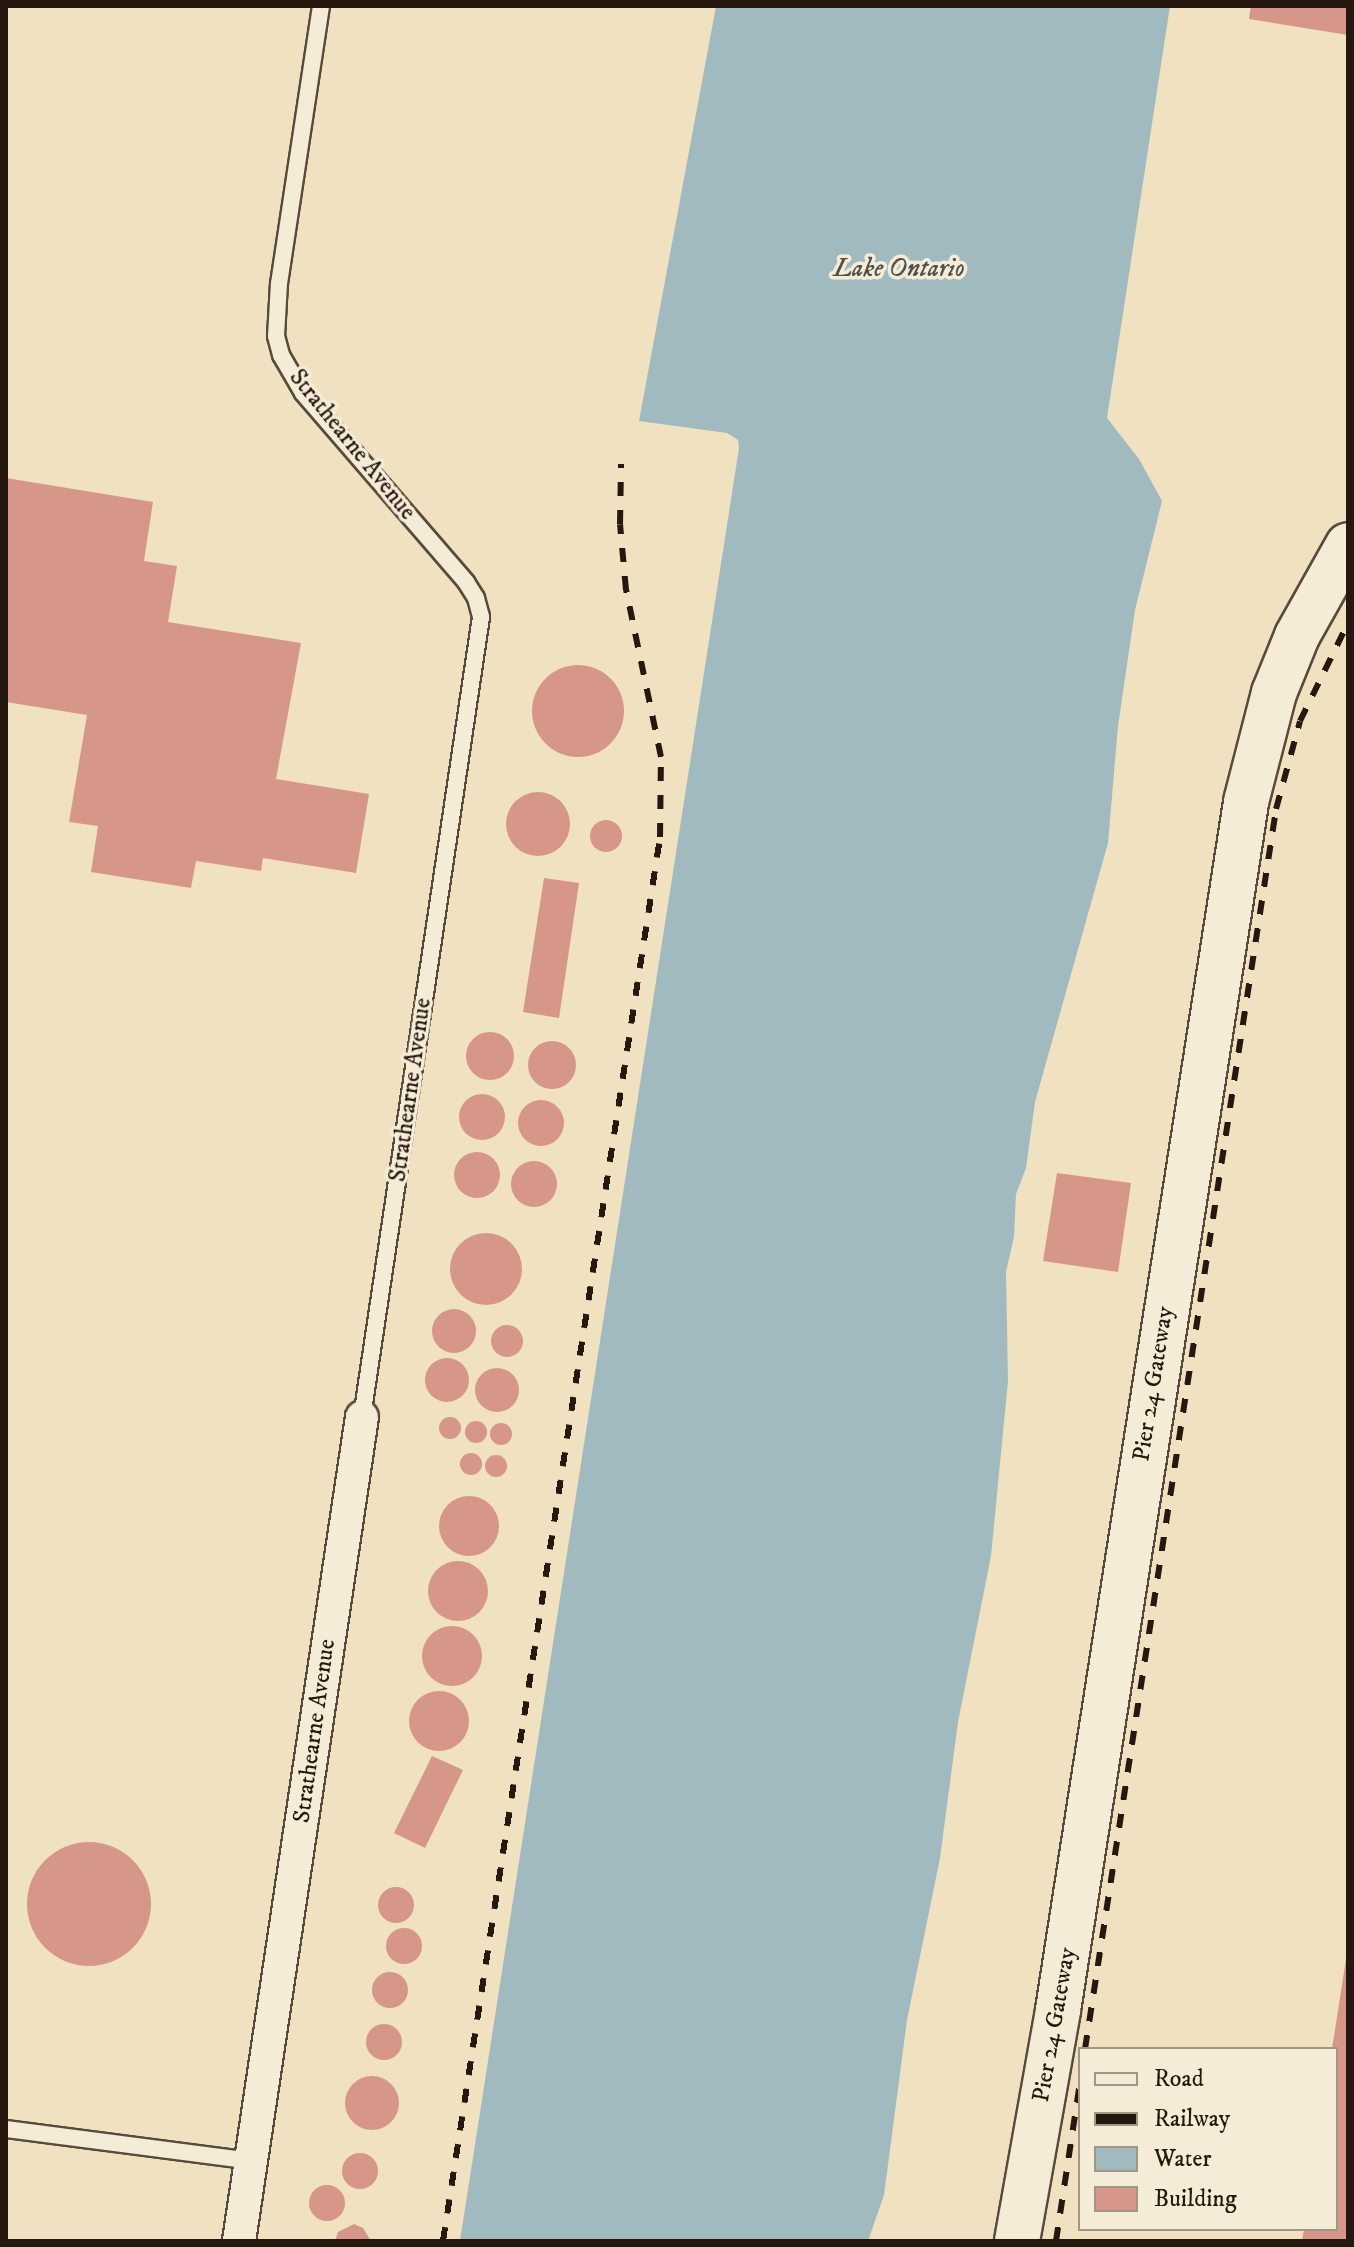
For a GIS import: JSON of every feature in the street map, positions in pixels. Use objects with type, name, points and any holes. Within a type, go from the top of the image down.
[{"type":"street","name":"Pier 24 Gateway","points":[[1017,2241],[1058,2010],[1246,802],[1258,747],[1285,665],[1311,608],[1348,545]]},
{"type":"street","name":"Strathearne Avenue","points":[[239,2241],[362,1417]]},
{"type":"lane","name":"Strathearne Avenue","points":[[321,6],[279,283],[276,336],[281,355],[303,393],[466,582],[476,598],[481,617],[362,1417]]},
{"type":"lane","points":[[6,2129],[251,2161]]},
{"type":"water","name":"Lake Ontario","points":[[716,6],[1170,6],[1107,418],[1139,459],[1162,501],[1135,610],[1118,726],[1108,843],[1035,1102],[1026,1168],[1016,1194],[1014,1237],[1006,1272],[1008,1381],[991,1556],[958,1722],[940,1858],[907,2020],[884,2195],[868,2241],[460,2241],[739,448],[738,440],[727,433],[639,421]]},
{"type":"building","points":[[1251,6],[1348,6],[1348,35],[1249,19]]},
{"type":"building","points":[[6,478],[153,502],[144,561],[177,566],[168,622],[301,643],[276,779],[369,794],[356,873],[263,858],[261,871],[196,861],[191,888],[91,872],[98,826],[69,822],[87,715],[6,702]]},
{"type":"building","points":[[578,665],[596,668],[611,678],[621,693],[624,711],[621,729],[611,744],[596,754],[578,757],[560,754],[545,744],[535,729],[532,711],[535,693],[545,678],[560,668]]},
{"type":"building","points":[[538,792],[550,794],[561,801],[568,812],[568,836],[561,847],[550,854],[538,856],[526,854],[515,847],[508,836],[506,824],[508,812],[515,801],[526,794]]},
{"type":"building","points":[[606,820],[617,825],[622,836],[617,847],[606,852],[595,847],[590,836],[595,825]]},
{"type":"building","points":[[544,878],[579,883],[559,1018],[523,1012]]},
{"type":"building","points":[[490,1032],[507,1039],[514,1056],[507,1073],[490,1080],[473,1073],[466,1056],[473,1039]]},
{"type":"building","points":[[552,1041],[569,1048],[576,1065],[569,1082],[552,1089],[535,1082],[528,1065],[535,1048]]},
{"type":"building","points":[[482,1094],[499,1100],[505,1117],[499,1134],[482,1140],[465,1134],[459,1117],[465,1100]]},
{"type":"building","points":[[541,1100],[558,1106],[564,1123],[558,1140],[541,1146],[524,1140],[518,1123],[524,1106]]},
{"type":"building","points":[[477,1152],[494,1158],[500,1175],[494,1192],[477,1198],[460,1192],[454,1175],[460,1158]]},
{"type":"building","points":[[534,1161],[551,1167],[557,1184],[551,1201],[534,1207],[517,1201],[511,1184],[517,1167]]},
{"type":"building","points":[[1057,1173],[1131,1183],[1118,1272],[1043,1261]]},
{"type":"building","points":[[486,1233],[506,1239],[516,1249],[522,1269],[516,1289],[506,1299],[486,1305],[466,1299],[456,1289],[450,1269],[456,1249],[466,1239]]},
{"type":"building","points":[[454,1309],[469,1316],[476,1331],[469,1346],[454,1353],[439,1346],[432,1331],[439,1316]]},
{"type":"building","points":[[507,1325],[518,1330],[523,1341],[518,1352],[507,1357],[496,1352],[491,1341],[496,1330]]},
{"type":"building","points":[[447,1358],[462,1365],[469,1380],[462,1395],[447,1402],[432,1395],[425,1380],[432,1365]]},
{"type":"building","points":[[497,1368],[512,1375],[519,1390],[512,1405],[497,1412],[482,1405],[475,1390],[482,1375]]},
{"type":"building","points":[[446,1417],[454,1417],[461,1428],[454,1439],[446,1439],[439,1432],[439,1424]]},
{"type":"building","points":[[476,1421],[484,1424],[487,1432],[484,1440],[476,1443],[468,1440],[465,1432],[468,1424]]},
{"type":"building","points":[[501,1423],[509,1426],[512,1434],[509,1442],[501,1445],[493,1442],[490,1434],[493,1426]]},
{"type":"building","points":[[471,1453],[479,1456],[482,1464],[479,1472],[471,1475],[463,1472],[460,1464],[463,1456]]},
{"type":"building","points":[[496,1455],[504,1458],[507,1466],[504,1474],[496,1477],[488,1474],[485,1466],[488,1458]]},
{"type":"building","points":[[469,1496],[490,1505],[499,1526],[490,1547],[469,1556],[448,1547],[439,1526],[448,1505]]},
{"type":"building","points":[[458,1561],[479,1570],[488,1591],[479,1612],[458,1621],[437,1612],[428,1591],[437,1570]]},
{"type":"building","points":[[452,1626],[473,1635],[482,1656],[473,1677],[452,1686],[431,1677],[422,1656],[431,1635]]},
{"type":"building","points":[[439,1691],[460,1700],[469,1721],[460,1742],[439,1751],[418,1742],[409,1721],[418,1700]]},
{"type":"building","points":[[432,1756],[463,1770],[425,1848],[394,1833]]},
{"type":"building","points":[[89,1842],[113,1847],[133,1860],[146,1880],[151,1904],[146,1928],[133,1948],[113,1961],[89,1966],[65,1961],[45,1948],[32,1928],[27,1904],[32,1880],[45,1860],[65,1847]]},
{"type":"building","points":[[396,1887],[409,1892],[414,1905],[409,1918],[396,1923],[383,1918],[378,1905],[383,1892]]},
{"type":"building","points":[[404,1928],[417,1933],[422,1946],[417,1959],[404,1964],[391,1959],[386,1946],[391,1933]]},
{"type":"building","points":[[1346,1959],[1348,2241],[1302,2241],[1304,2231],[1338,2231],[1338,2047],[1332,2047]]},
{"type":"building","points":[[390,1972],[403,1977],[408,1990],[403,2003],[390,2008],[377,2003],[372,1990],[377,1977]]},
{"type":"building","points":[[384,2024],[397,2029],[402,2042],[397,2055],[384,2060],[371,2055],[366,2042],[371,2029]]},
{"type":"building","points":[[372,2076],[391,2084],[399,2103],[391,2122],[372,2130],[353,2122],[345,2103],[353,2084]]},
{"type":"building","points":[[360,2153],[373,2158],[378,2171],[373,2184],[360,2189],[347,2184],[342,2171],[347,2158]]},
{"type":"building","points":[[327,2185],[340,2190],[345,2203],[340,2216],[327,2221],[314,2216],[309,2203],[314,2190]]},
{"type":"building","points":[[354,2224],[363,2228],[371,2241],[335,2241],[338,2232]]},
{"type":"railway","points":[[443,2241],[660,837],[661,757],[626,590],[620,524],[621,464]]},
{"type":"railway","points":[[1085,2047],[1276,809],[1300,721],[1348,623]]},
{"type":"railway","points":[[1056,2241],[1078,2096]]}]
